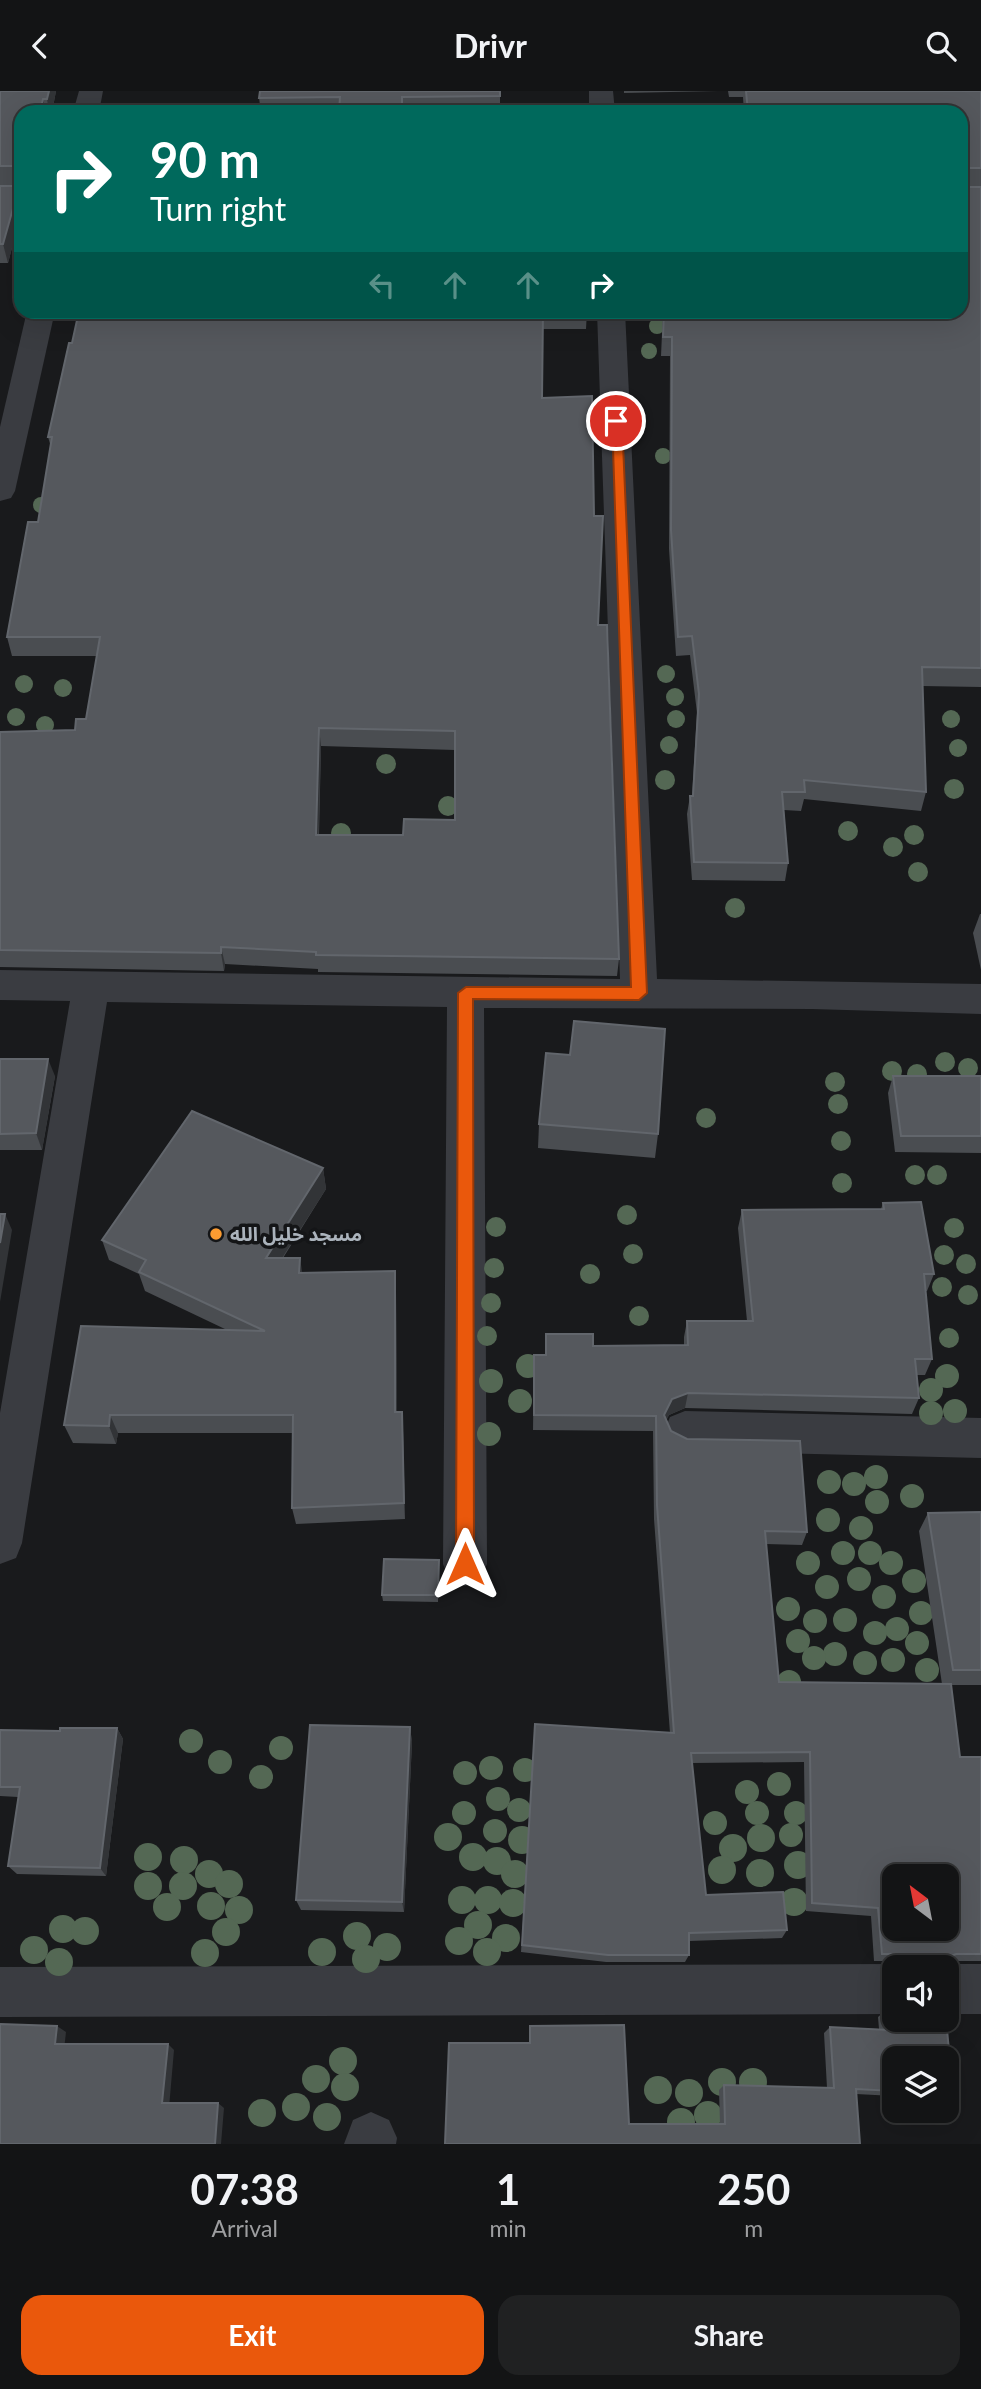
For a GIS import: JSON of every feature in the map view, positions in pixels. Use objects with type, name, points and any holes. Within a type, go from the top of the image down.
[{"type":"street","points":[[0,491],[39,319]]},
{"type":"street","points":[[611,319],[639,993]]},
{"type":"street","points":[[0,985],[981,999]]},
{"type":"street","points":[[0,1543],[91,986]]},
{"type":"street","points":[[465,1564],[466,993]]},
{"type":"street","points":[[685,1431],[981,1438]]},
{"type":"street","points":[[0,1992],[882,1989]]},
{"type":"street","points":[[959,1989],[981,1989]]},
{"type":"building","points":[[0,91],[49,91],[42,105],[14,105],[14,166],[0,166]]},
{"type":"building","points":[[260,91],[500,91],[500,96],[402,97],[402,105],[339,105],[340,97],[259,98]]},
{"type":"building","points":[[746,91],[981,91],[981,168],[968,168],[968,105],[747,105]]},
{"type":"building","points":[[0,186],[14,186],[14,205],[3,244],[0,244]]},
{"type":"building","points":[[968,187],[981,187],[981,668],[922,667],[926,792],[804,780],[805,792],[782,792],[788,863],[694,862],[690,796],[693,796],[699,694],[692,636],[678,637],[671,530],[672,337],[663,337],[664,319],[968,319]]},
{"type":"building","points":[[77,319],[543,319],[542,398],[592,396],[594,516],[603,516],[598,625],[607,625],[619,959],[316,955],[316,952],[221,947],[221,953],[0,950],[0,732],[75,730],[76,719],[86,719],[100,637],[7,637],[28,522],[38,522],[52,437],[48,437],[69,343],[72,343]],"holes":[[[319,728],[455,731],[455,820],[404,819],[403,835],[316,835]]]},
{"type":"building","points":[[574,1021],[665,1029],[658,1134],[539,1124],[546,1053],[570,1055]]},
{"type":"building","points":[[0,1059],[48,1059],[36,1133],[0,1134]]},
{"type":"building","points":[[893,1076],[981,1076],[981,1136],[901,1136]]},
{"type":"building","points":[[192,1111],[323,1168],[266,1258],[300,1258],[299,1273],[395,1271],[395,1412],[402,1412],[404,1503],[292,1508],[293,1415],[110,1415],[109,1426],[64,1425],[81,1326],[265,1331],[139,1272],[146,1260],[102,1240]]},
{"type":"building","points":[[921,1202],[934,1274],[924,1274],[932,1359],[915,1359],[919,1398],[688,1393],[672,1399],[664,1415],[671,1431],[687,1439],[800,1441],[807,1532],[765,1531],[779,1682],[951,1684],[960,1757],[981,1757],[981,1954],[882,1954],[878,1908],[812,1903],[810,1752],[691,1753],[706,1895],[783,1892],[787,1930],[689,1933],[689,1955],[608,1955],[522,1945],[535,1724],[674,1733],[657,1505],[656,1416],[534,1415],[534,1355],[546,1355],[546,1334],[593,1334],[593,1346],[688,1345],[687,1321],[753,1321],[742,1210],[884,1209],[883,1203]]},
{"type":"building","points":[[0,1214],[5,1214],[0,1243]]},
{"type":"building","points":[[981,1512],[981,1670],[953,1670],[928,1513]]},
{"type":"building","points":[[384,1559],[439,1560],[438,1595],[382,1595]]},
{"type":"building","points":[[310,1725],[410,1727],[402,1902],[296,1900]]},
{"type":"building","points":[[60,1728],[117,1728],[100,1868],[8,1866],[20,1787],[0,1787],[0,1730],[60,1731]]},
{"type":"building","points":[[0,2024],[57,2026],[55,2044],[168,2044],[162,2103],[218,2103],[215,2144],[0,2144]]},
{"type":"building","points":[[624,2025],[629,2124],[725,2124],[724,2085],[834,2088],[830,2027],[882,2030],[882,2032],[947,2032],[949,2046],[882,2046],[882,2090],[856,2089],[860,2144],[445,2144],[449,2043],[530,2043],[530,2026]]},
{"type":"place","name":"مسجد خلیل الله","points":[[216,1234]]},
{"type":"route","points":[[465,1564],[466,993],[639,993],[616,421]]}]
